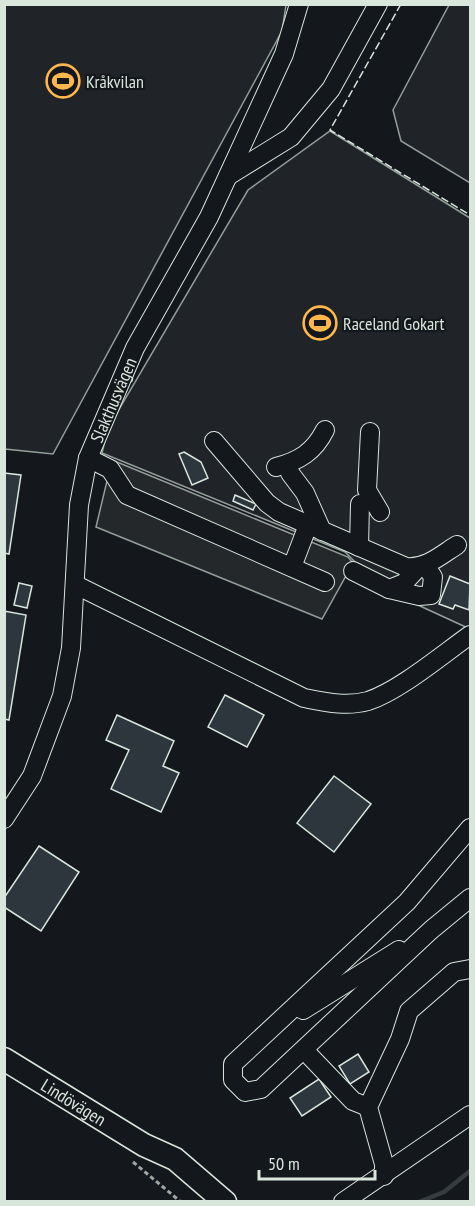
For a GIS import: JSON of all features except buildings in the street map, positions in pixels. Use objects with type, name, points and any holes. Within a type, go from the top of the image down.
[{"type":"main road","name":"Lindövägen","points":[[4,1059],[144,1144],[175,1159],[225,1202]]},
{"type":"main road","name":"Lindövägen","points":[[144,1144],[206,1202]]},
{"type":"street","name":"Slakthusvägen","points":[[4,819],[32,776],[62,696],[71,648],[79,505],[88,458],[135,348],[209,217],[228,177],[284,54],[299,4]]},
{"type":"street","points":[[228,177],[291,137],[331,89],[378,4]]},
{"type":"street","points":[[307,488],[283,470],[297,462],[318,444],[325,430]]},
{"type":"street","points":[[370,432],[367,490],[380,512]]},
{"type":"street","points":[[214,441],[267,503],[279,512],[406,567],[421,567],[433,576],[430,595],[419,596],[389,589],[352,571]]},
{"type":"street","points":[[88,458],[110,469],[127,495],[325,582]]},
{"type":"street","points":[[292,567],[309,525],[307,488]]},
{"type":"street","points":[[307,488],[309,525]]},
{"type":"street","points":[[359,547],[360,504]]},
{"type":"street","points":[[389,589],[404,583],[421,567],[457,545]]},
{"type":"street","points":[[76,585],[304,698],[334,704],[368,701],[392,689],[471,635]]},
{"type":"street","points":[[471,828],[407,902],[233,1064],[233,1080],[245,1092],[261,1089],[305,1051],[431,930],[471,898]]},
{"type":"street","points":[[268,1032],[471,906]]},
{"type":"street","points":[[384,1176],[384,1164],[368,1107],[400,1040],[409,1011],[454,972],[471,969]]},
{"type":"street","points":[[305,1051],[353,1101],[368,1107]]},
{"type":"street","points":[[343,1202],[471,1115]]},
{"type":"shaded area","points":[[5,5],[286,5],[282,31],[53,454],[5,449]]},
{"type":"shaded area","points":[[449,5],[470,5],[470,183],[401,141],[393,110]]},
{"type":"shaded area","name":"Raceland Gokart","points":[[330,131],[470,218],[470,629],[381,588],[345,552],[102,453],[108,428],[248,190]]},
{"type":"shaded area","points":[[112,460],[348,557],[353,563],[322,619],[96,527]]},
{"type":"waterway","points":[[419,1202],[444,1192],[470,1171]]},
{"type":"fence","points":[[401,4],[330,130],[470,215]]},
{"type":"place","name":"Kråkvilan","points":[[63,81]]},
{"type":"place","name":"Raceland Gokart","points":[[320,323]]}]
